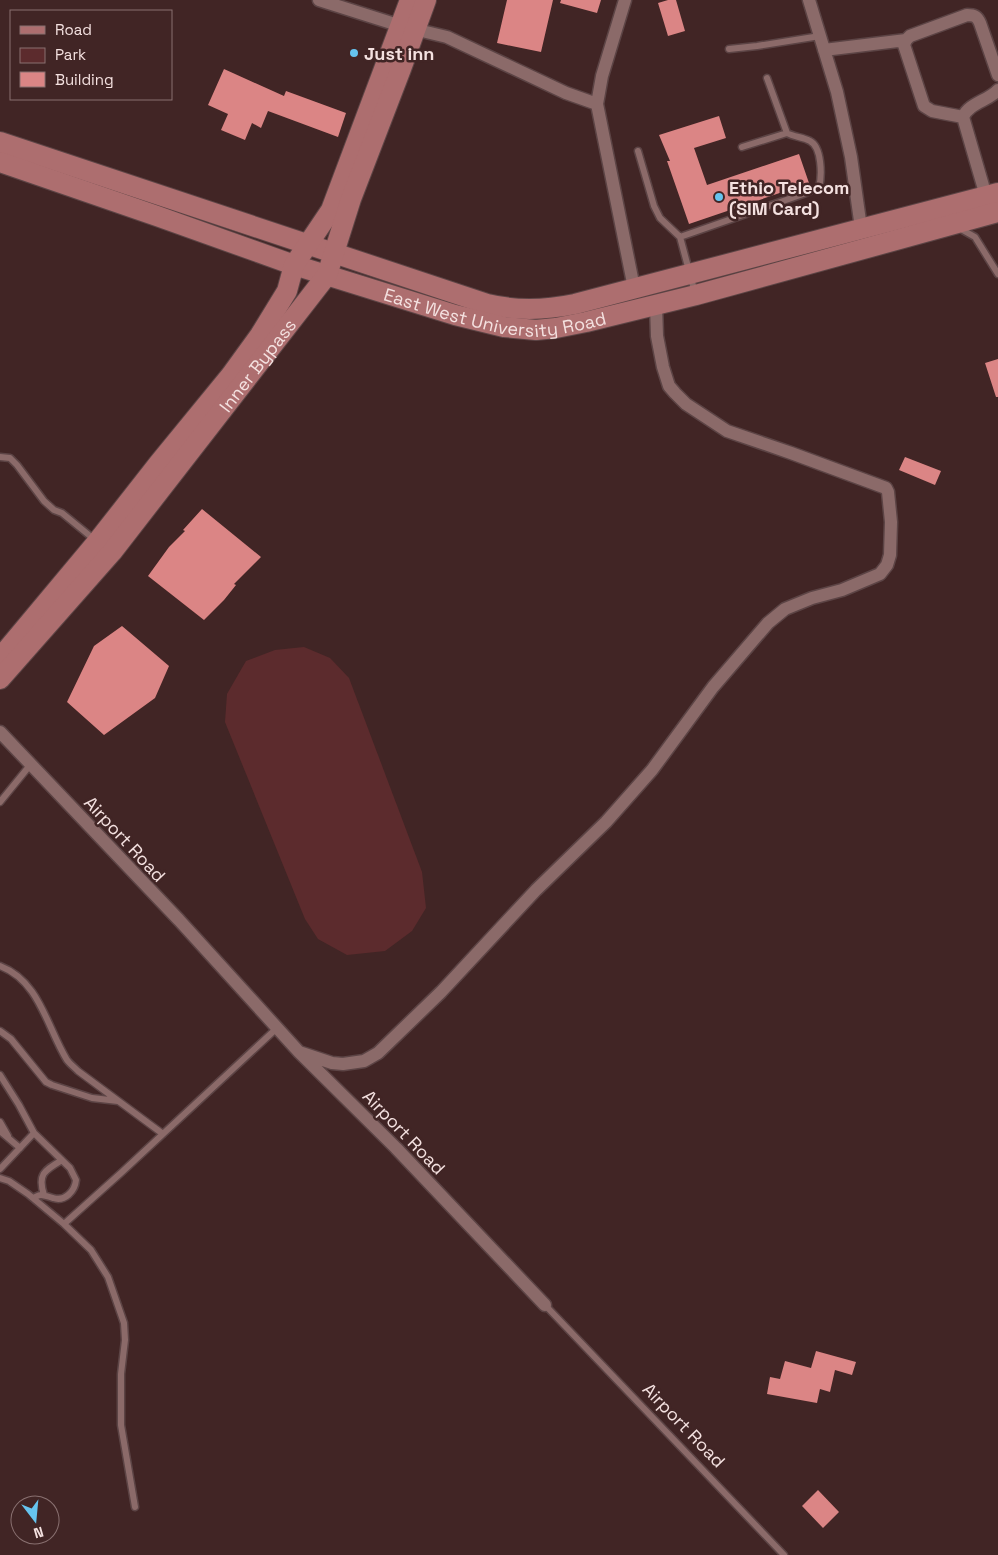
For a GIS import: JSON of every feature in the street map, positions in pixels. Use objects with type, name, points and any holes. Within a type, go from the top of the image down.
[{"type":"main road","name":"Inner Bypass","points":[[0,678],[327,275],[408,27],[410,0]]},
{"type":"main road","name":"Inner Bypass","points":[[0,658],[105,547],[159,463],[232,375],[260,335],[287,290],[294,265],[331,210],[408,27],[426,0]]},
{"type":"main road","name":"East West University Road","points":[[0,142],[487,304],[528,309],[558,307],[861,228],[950,216],[998,212]]},
{"type":"main road","name":"East West University Road","points":[[0,162],[294,265],[455,315],[504,327],[528,330],[556,328],[696,295],[950,216],[992,194]]},
{"type":"street","points":[[319,0],[447,37],[566,93],[597,104]]},
{"type":"street","points":[[625,0],[602,76],[597,104],[634,288]]},
{"type":"street","points":[[812,1],[820,36],[837,92],[851,156],[861,228]]},
{"type":"street","points":[[963,117],[932,111],[924,106],[904,45],[906,40],[910,36],[967,15],[973,15],[978,18],[998,75]]},
{"type":"street","points":[[824,50],[906,40]]},
{"type":"street","points":[[963,117],[967,110],[994,95],[998,90]]},
{"type":"street","points":[[963,117],[992,194]]},
{"type":"street","points":[[299,1052],[332,1063],[343,1064],[364,1061],[378,1053],[441,992],[536,890],[606,822],[652,770],[713,687],[768,623],[785,609],[812,598],[842,590],[880,574],[887,565],[890,555],[891,522],[886,488],[727,431],[686,404],[669,386],[663,368],[657,336],[656,305]]},
{"type":"street","name":"Airport Road","points":[[0,732],[179,920],[299,1052],[396,1148],[545,1305]]},
{"type":"lane","points":[[729,49],[820,36]]},
{"type":"lane","points":[[680,237],[819,187],[821,178],[820,164],[814,144],[787,133],[767,78]]},
{"type":"lane","points":[[742,147],[787,133]]},
{"type":"lane","points":[[638,151],[654,206],[660,218],[680,237],[696,295]]},
{"type":"lane","points":[[950,216],[975,237],[998,274]]},
{"type":"lane","points":[[0,457],[10,458],[17,464],[44,501],[105,547]]},
{"type":"lane","points":[[0,802],[31,764]]},
{"type":"lane","points":[[0,966],[20,978],[28,987],[67,1061],[163,1134]]},
{"type":"lane","points":[[64,1224],[277,1028]]},
{"type":"lane","points":[[0,1031],[12,1039],[46,1082],[92,1098],[119,1101]]},
{"type":"lane","points":[[0,1075],[34,1133],[70,1168],[76,1180],[73,1191],[60,1199],[44,1195],[33,1198]]},
{"type":"lane","points":[[0,1122],[10,1140]]},
{"type":"lane","points":[[0,1131],[20,1148]]},
{"type":"lane","points":[[0,1169],[34,1133]]},
{"type":"lane","points":[[44,1195],[40,1182],[41,1176],[49,1168],[62,1160]]},
{"type":"lane","points":[[0,1178],[9,1181],[33,1198],[64,1224],[91,1250],[108,1277],[124,1323],[121,1425],[135,1507]]},
{"type":"lane","name":"Airport Road","points":[[545,1305],[784,1555]]},
{"type":"green space","points":[[304,647],[330,658],[349,678],[422,872],[426,908],[412,931],[385,951],[347,955],[318,939],[305,919],[225,722],[227,694],[246,661],[275,650]]},
{"type":"building","points":[[507,0],[553,0],[541,52],[497,43]]},
{"type":"building","points":[[561,0],[601,0],[597,13],[560,3]]},
{"type":"building","points":[[676,0],[685,31],[668,36],[658,3]]},
{"type":"building","points":[[224,69],[284,96],[286,91],[346,113],[338,137],[268,111],[261,128],[252,123],[245,140],[221,130],[228,114],[208,105]]},
{"type":"building","points":[[719,116],[726,138],[694,148],[707,185],[799,154],[809,183],[689,224],[667,161],[670,161],[659,135]]},
{"type":"building","points":[[998,359],[998,397],[996,397],[985,363]]},
{"type":"building","points":[[905,457],[941,471],[935,485],[899,470]]},
{"type":"building","points":[[202,509],[261,557],[234,584],[236,585],[224,600],[204,620],[148,576],[169,547],[185,531],[183,530]]},
{"type":"building","points":[[122,626],[169,666],[155,698],[104,735],[67,702],[94,646]]},
{"type":"building","points":[[816,1351],[856,1362],[852,1375],[835,1370],[830,1392],[820,1389],[817,1403],[767,1394],[770,1377],[780,1379],[785,1361],[811,1368]]},
{"type":"building","points":[[818,1490],[839,1512],[823,1528],[802,1506]]},
{"type":"place","name":"Just inn","points":[[354,53]]},
{"type":"place","name":"Ethio Telecom (SIM Card)","points":[[719,197]]}]
